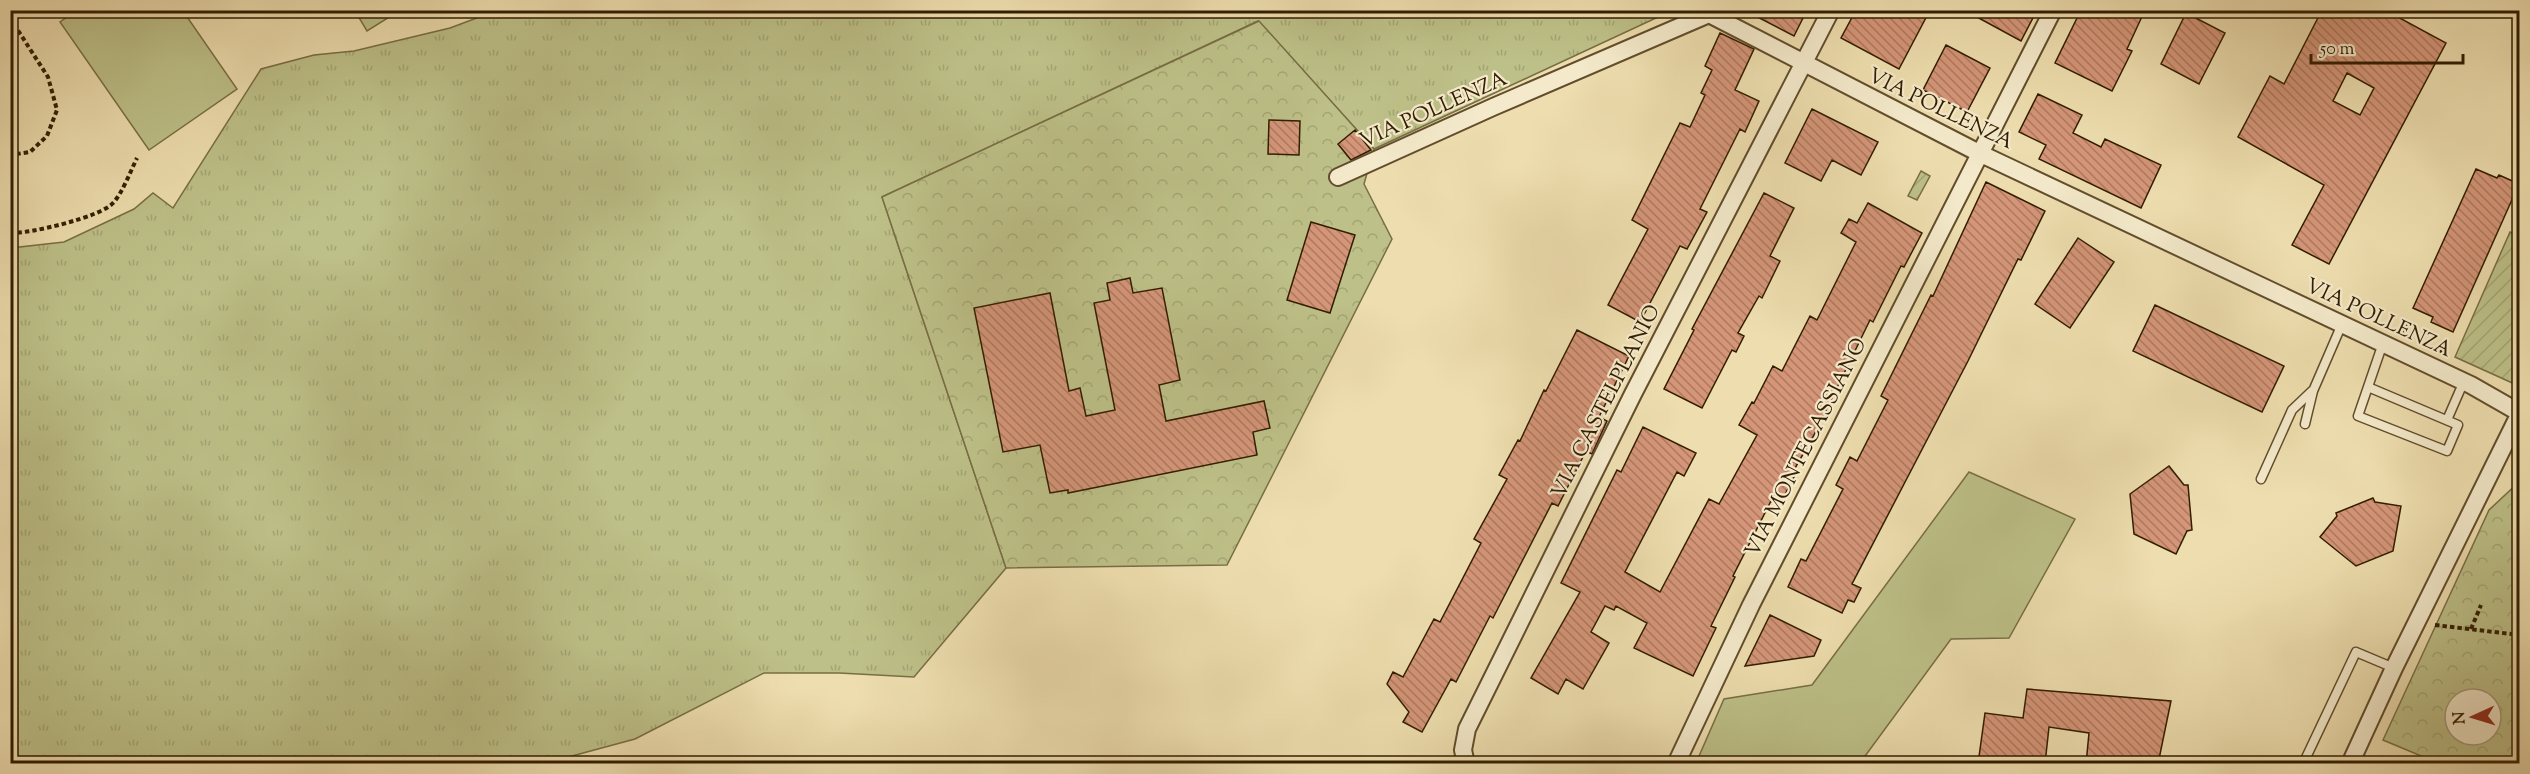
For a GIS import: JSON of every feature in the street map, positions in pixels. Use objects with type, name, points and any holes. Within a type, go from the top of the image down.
[{"type":"street","name":"VIA CASTELPLANIO","points":[[1466,764],[1463,750],[1467,729],[1633,394],[1831,10]]},
{"type":"street","name":"VIA MONTECASSIANO","points":[[1676,764],[1751,605],[2053,10]]},
{"type":"street","name":"VIA POLLENZA","points":[[1338,177],[1493,106],[1709,14],[1803,65],[1979,153],[2464,381],[2520,413]]},
{"type":"street","points":[[2350,764],[2394,668],[2520,413]]},
{"type":"lane","points":[[2305,424],[2313,391],[2342,324]]},
{"type":"lane","points":[[2368,387],[2458,424],[2447,451],[2358,416],[2383,343]]},
{"type":"lane","points":[[2447,420],[2464,381]]},
{"type":"lane","points":[[2261,479],[2292,410],[2313,391]]},
{"type":"lane","points":[[2303,764],[2355,652],[2394,668]]},
{"type":"path","points":[[10,18],[48,77],[57,110],[47,136],[30,152],[10,155]]},
{"type":"path","points":[[10,233],[26,234],[90,215],[112,204],[137,158]]},
{"type":"path","points":[[2404,336],[2409,323]]},
{"type":"path","points":[[2441,354],[2447,340]]},
{"type":"path","points":[[2471,629],[2481,605]]},
{"type":"path","points":[[2432,625],[2520,635]]},
{"type":"green space","points":[[498,10],[1671,11],[1374,149],[1258,21],[882,197],[1006,568],[914,677],[839,673],[764,673],[635,739],[546,763],[11,764],[11,248],[64,242],[134,209],[153,193],[173,208],[261,69],[314,55],[354,51],[450,28]]},
{"type":"green space","points":[[76,11],[183,11],[237,89],[149,150],[60,22]]},
{"type":"green space","points":[[355,11],[399,11],[367,31]]},
{"type":"green space","points":[[1259,21],[1374,149],[1364,184],[1392,239],[1227,565],[1006,568],[882,197]]},
{"type":"green space","points":[[1921,171],[1930,176],[1917,200],[1908,196]]},
{"type":"green space","points":[[2510,232],[2519,236],[2519,386],[2455,357]]},
{"type":"green space","points":[[1969,472],[2075,519],[2009,638],[1951,639],[1860,763],[1696,763],[1724,699],[1812,685]]},
{"type":"green space","points":[[2519,482],[2519,763],[2438,763],[2383,740],[2489,510]]},
{"type":"building","points":[[1744,10],[1807,10],[1794,36]]},
{"type":"building","points":[[1856,10],[1930,10],[1899,69],[1841,38]]},
{"type":"building","points":[[1964,10],[2037,10],[2021,41]]},
{"type":"building","points":[[2081,10],[2145,10],[2127,49],[2132,51],[2112,91],[2055,63]]},
{"type":"building","points":[[2322,10],[2385,10],[2446,43],[2329,264],[2292,245],[2324,185],[2238,137],[2270,76],[2284,84]],"holes":[[[2347,73],[2374,88],[2360,115],[2333,101]]]},
{"type":"building","points":[[2186,13],[2225,33],[2199,84],[2161,64]]},
{"type":"building","points":[[1720,33],[1754,49],[1735,90],[1759,101],[1745,132],[1740,129],[1700,209],[1707,212],[1687,249],[1680,246],[1640,322],[1608,305],[1648,229],[1632,220],[1680,123],[1690,127],[1705,95],[1701,93],[1712,70],[1705,66]]},
{"type":"building","points":[[1946,45],[1990,68],[1967,112],[1923,90]]},
{"type":"building","points":[[2038,94],[2082,115],[2073,133],[2101,147],[2105,139],[2161,165],[2141,208],[2039,159],[2046,145],[2019,132]]},
{"type":"building","points":[[1812,109],[1878,142],[1861,175],[1832,160],[1821,181],[1785,163]]},
{"type":"building","points":[[1269,120],[1300,121],[1299,155],[1268,154]]},
{"type":"building","points":[[1355,130],[1371,150],[1351,160],[1338,144]]},
{"type":"building","points":[[2476,169],[2497,178],[2499,175],[2519,184],[2453,332],[2431,322],[2433,317],[2413,308]]},
{"type":"building","points":[[1986,182],[2045,211],[2021,260],[2018,259],[1968,361],[1852,584],[1861,588],[1854,602],[1848,600],[1842,613],[1788,587],[1801,559],[1806,561],[1843,489],[1836,485],[1850,457],[1857,461],[1888,400],[1881,396],[1931,295],[1933,296]]},
{"type":"building","points":[[1764,193],[1794,208],[1770,256],[1780,261],[1762,298],[1759,296],[1738,333],[1744,336],[1736,352],[1732,350],[1702,408],[1664,389],[1694,330],[1692,329]]},
{"type":"building","points":[[1868,203],[1922,233],[1904,267],[1901,266],[1873,322],[1870,320],[1813,437],[1791,475],[1794,477],[1779,506],[1771,501],[1733,576],[1735,577],[1711,626],[1716,628],[1693,676],[1634,648],[1647,623],[1616,606],[1614,610],[1605,606],[1591,632],[1609,643],[1583,689],[1566,679],[1558,694],[1531,678],[1580,592],[1561,583],[1617,470],[1621,472],[1643,427],[1696,453],[1684,476],[1677,472],[1625,572],[1660,592],[1709,499],[1719,504],[1757,435],[1739,425],[1752,402],[1754,403],[1773,366],[1782,371],[1810,316],[1817,320],[1856,242],[1841,233],[1849,219],[1857,223]]},
{"type":"building","points":[[1311,222],[1355,235],[1330,313],[1287,300]]},
{"type":"building","points":[[2078,238],[2114,262],[2070,328],[2035,304]]},
{"type":"building","points":[[1130,278],[1133,293],[1162,288],[1180,380],[1159,385],[1166,421],[1264,401],[1270,428],[1253,432],[1257,455],[1068,493],[1068,490],[1050,493],[1040,445],[1003,452],[974,308],[1050,293],[1069,391],[1080,388],[1086,416],[1115,410],[1094,303],[1110,300],[1107,283]]},
{"type":"building","points":[[2155,305],[2284,366],[2262,412],[2133,351]]},
{"type":"building","points":[[1577,330],[1629,356],[1599,417],[1607,421],[1592,454],[1586,451],[1558,506],[1552,503],[1493,618],[1490,616],[1456,682],[1451,679],[1422,732],[1403,722],[1409,712],[1387,684],[1393,672],[1403,677],[1434,619],[1440,622],[1481,543],[1474,539],[1507,479],[1499,475],[1518,440],[1520,441],[1544,390],[1546,391]]},
{"type":"building","points":[[2169,466],[2184,485],[2188,485],[2192,530],[2187,531],[2176,554],[2134,534],[2130,494]]},
{"type":"building","points":[[2373,498],[2375,502],[2401,506],[2393,551],[2356,566],[2320,537],[2337,516],[2336,513]]},
{"type":"building","points":[[1770,615],[1821,640],[1814,656],[1745,666]]},
{"type":"building","points":[[2027,689],[2171,701],[2158,764],[2086,764],[2089,733],[2049,727],[2045,764],[1978,764],[1985,713],[2023,718]]}]
